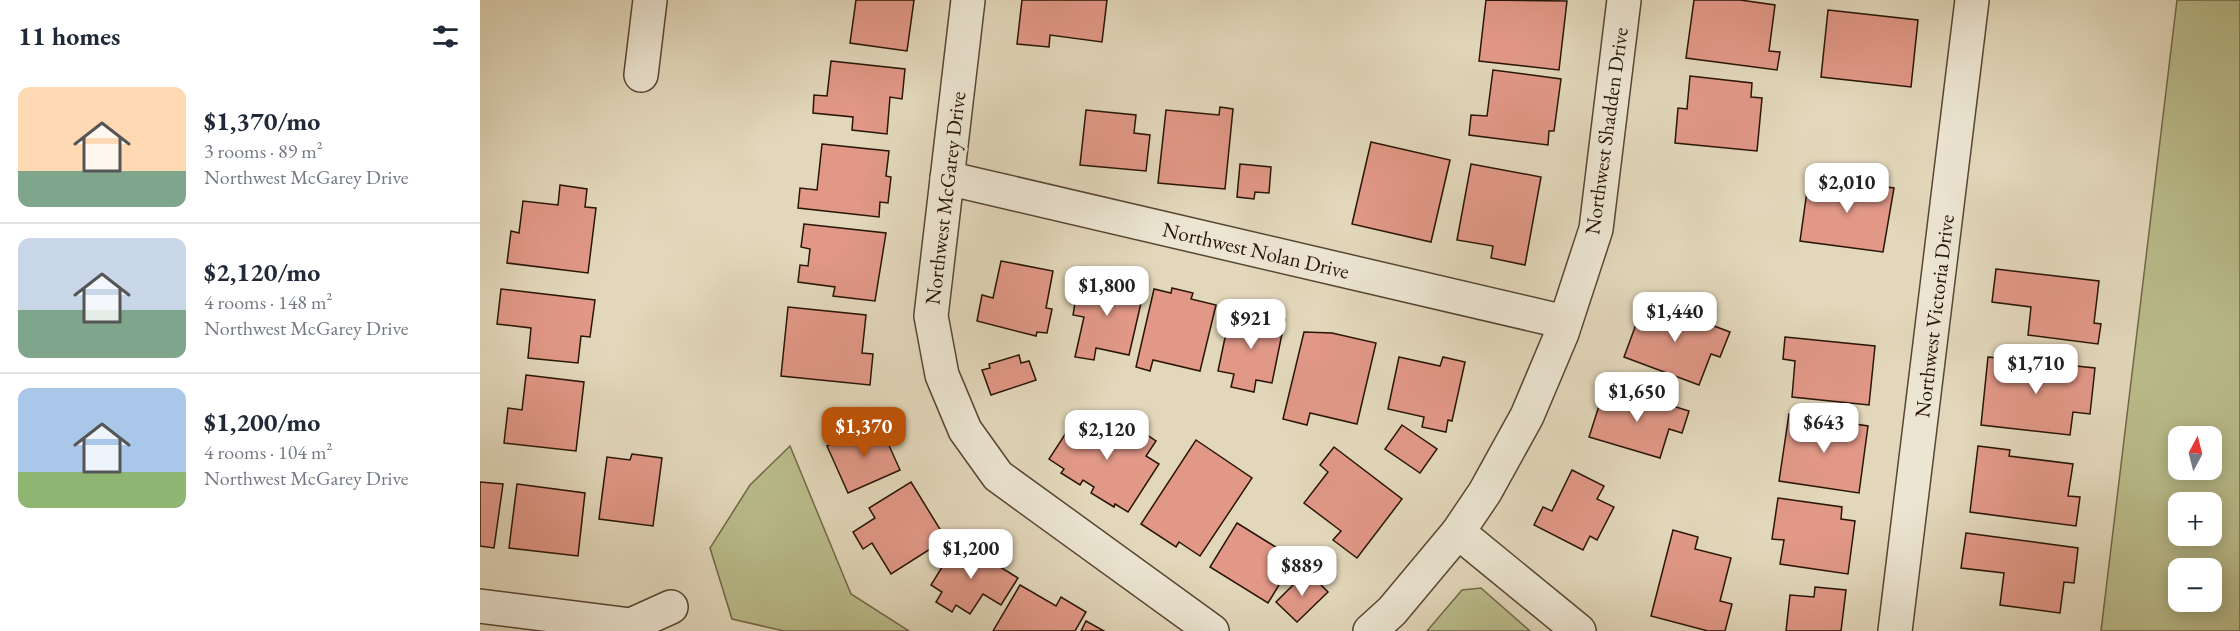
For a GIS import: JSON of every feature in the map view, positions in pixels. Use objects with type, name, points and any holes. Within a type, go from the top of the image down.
[{"type":"street","points":[[641,75],[650,0]]},
{"type":"street","name":"Northwest McGarey Drive","points":[[968,0],[931,316],[942,375],[965,430],[998,476],[1212,631]]},
{"type":"street","name":"Northwest Shadden Drive","points":[[1370,631],[1392,611],[1458,532],[1485,492],[1527,416],[1565,322],[1596,229],[1624,0]]},
{"type":"street","name":"Northwest Victoria Drive","points":[[1895,631],[1972,0]]},
{"type":"street","name":"Northwest Nolan Drive","points":[[947,178],[1565,322]]},
{"type":"street","points":[[1458,532],[1579,631]]},
{"type":"street","points":[[480,606],[631,626],[670,607]]},
{"type":"green space","points":[[2177,0],[2240,0],[2240,631],[2101,631]]},
{"type":"green space","points":[[790,446],[851,594],[909,631],[784,631],[732,619],[710,548],[750,485]]},
{"type":"green space","points":[[1481,588],[1530,631],[1427,631],[1462,590]]},
{"type":"building","points":[[856,0],[914,0],[907,51],[850,43]]},
{"type":"building","points":[[1022,0],[1107,0],[1102,42],[1050,35],[1049,47],[1017,44]]},
{"type":"building","points":[[1486,0],[1567,1],[1559,70],[1479,61]]},
{"type":"building","points":[[1694,0],[1740,0],[1775,5],[1769,51],[1780,52],[1777,70],[1686,58]]},
{"type":"building","points":[[1828,10],[1918,20],[1911,87],[1821,77]]},
{"type":"building","points":[[831,61],[905,69],[902,99],[890,97],[887,134],[852,130],[853,117],[813,113],[814,95],[827,96]]},
{"type":"building","points":[[1493,70],[1561,79],[1554,131],[1549,131],[1548,145],[1469,135],[1471,115],[1487,116]]},
{"type":"building","points":[[1690,76],[1752,83],[1751,97],[1762,98],[1757,151],[1675,143],[1678,108],[1687,109]]},
{"type":"building","points":[[1220,107],[1233,109],[1225,189],[1158,183],[1166,110],[1219,115]]},
{"type":"building","points":[[1086,110],[1136,115],[1134,133],[1150,135],[1146,171],[1080,165]]},
{"type":"building","points":[[1371,142],[1450,160],[1431,242],[1352,224]]},
{"type":"building","points":[[822,144],[889,151],[886,176],[891,177],[888,203],[880,202],[879,217],[798,208],[800,188],[817,190]]},
{"type":"building","points":[[1240,164],[1271,167],[1269,193],[1255,192],[1254,199],[1237,197]]},
{"type":"building","points":[[1471,164],[1541,177],[1525,265],[1491,258],[1493,246],[1457,240]]},
{"type":"building","points":[[1809,177],[1894,188],[1883,252],[1800,241]]},
{"type":"building","points":[[560,185],[587,189],[585,207],[596,208],[588,273],[507,263],[511,231],[519,233],[523,201],[558,205]]},
{"type":"building","points":[[804,224],[886,233],[875,301],[833,296],[835,287],[798,282],[800,265],[808,266],[810,249],[801,247]]},
{"type":"building","points":[[1001,261],[1053,271],[1046,308],[1052,309],[1047,333],[1037,332],[1036,336],[977,321],[982,295],[993,298]]},
{"type":"building","points":[[1996,269],[2099,281],[2094,323],[2101,324],[2098,344],[2028,335],[2031,307],[1992,302]]},
{"type":"building","points":[[1117,279],[1129,282],[1128,287],[1144,290],[1129,355],[1096,348],[1094,360],[1075,357],[1084,317],[1073,315],[1079,280],[1116,286]]},
{"type":"building","points":[[1172,288],[1193,293],[1191,299],[1216,305],[1200,371],[1153,360],[1150,371],[1136,367],[1154,289],[1171,293]]},
{"type":"building","points":[[501,289],[595,300],[590,337],[581,336],[578,363],[528,358],[531,328],[497,324]]},
{"type":"building","points":[[1645,300],[1730,332],[1720,357],[1711,354],[1699,385],[1624,357]]},
{"type":"building","points":[[788,307],[866,315],[862,353],[873,354],[870,385],[781,376]]},
{"type":"building","points":[[1237,311],[1257,315],[1256,320],[1274,324],[1276,317],[1285,319],[1272,383],[1256,380],[1254,392],[1231,387],[1234,374],[1218,371],[1230,314],[1236,316]]},
{"type":"building","points":[[1304,332],[1332,333],[1376,343],[1357,424],[1310,413],[1307,425],[1283,419]]},
{"type":"building","points":[[1785,337],[1875,346],[1869,405],[1792,397],[1795,361],[1783,359]]},
{"type":"building","points":[[1019,355],[1021,363],[1029,361],[1036,380],[991,395],[982,370],[990,368],[989,364]]},
{"type":"building","points":[[1399,357],[1440,366],[1443,357],[1465,362],[1452,421],[1448,420],[1446,432],[1422,427],[1424,417],[1388,409]]},
{"type":"building","points":[[1988,357],[2095,368],[2090,414],[2073,412],[2070,435],[1981,425]]},
{"type":"building","points":[[526,375],[584,382],[576,451],[504,443],[508,408],[522,410]]},
{"type":"building","points":[[1615,388],[1689,411],[1682,433],[1669,429],[1660,458],[1589,437],[1599,406],[1609,409]]},
{"type":"building","points":[[1079,413],[1102,428],[1105,424],[1124,436],[1132,425],[1156,441],[1146,456],[1159,464],[1128,512],[1115,504],[1114,507],[1091,493],[1094,487],[1083,480],[1080,485],[1061,473],[1064,469],[1049,459]]},
{"type":"building","points":[[1789,414],[1868,426],[1859,493],[1779,481]]},
{"type":"building","points":[[879,423],[900,470],[848,493],[827,446]]},
{"type":"building","points":[[1402,425],[1437,449],[1420,473],[1385,449]]},
{"type":"building","points":[[1196,440],[1252,478],[1200,556],[1179,542],[1176,547],[1141,524]]},
{"type":"building","points":[[1978,446],[2010,450],[2009,456],[2073,464],[2068,496],[2080,497],[2076,526],[1970,512]]},
{"type":"building","points":[[1334,447],[1402,499],[1357,558],[1333,540],[1341,531],[1304,503],[1328,472],[1320,465]]},
{"type":"building","points":[[632,454],[662,458],[653,526],[599,519],[607,457],[630,460]]},
{"type":"building","points":[[1572,470],[1604,486],[1597,499],[1614,507],[1597,540],[1590,536],[1583,550],[1534,525],[1543,507],[1552,511]]},
{"type":"building","points":[[480,482],[503,484],[494,548],[480,546]]},
{"type":"building","points":[[911,482],[946,539],[891,574],[872,543],[863,549],[853,532],[875,518],[869,508]]},
{"type":"building","points":[[517,484],[585,493],[578,556],[509,548]]},
{"type":"building","points":[[1778,498],[1842,507],[1841,519],[1855,521],[1848,574],[1780,564],[1784,540],[1772,539]]},
{"type":"building","points":[[1237,523],[1303,564],[1293,580],[1285,575],[1268,603],[1210,567]]},
{"type":"building","points":[[1673,530],[1698,537],[1695,549],[1731,558],[1720,601],[1732,604],[1725,631],[1708,631],[1651,616]]},
{"type":"building","points":[[1966,533],[2078,548],[2074,583],[2064,582],[2060,613],[2000,605],[2004,573],[1961,568]]},
{"type":"building","points":[[958,541],[1018,578],[1001,605],[983,594],[970,614],[956,605],[952,612],[936,602],[942,592],[931,585]]},
{"type":"building","points":[[1307,571],[1328,592],[1297,622],[1276,602]]},
{"type":"building","points":[[1020,585],[1056,606],[1061,597],[1086,612],[1075,631],[993,631]]},
{"type":"building","points":[[1815,587],[1846,590],[1841,631],[1786,631],[1790,595],[1814,597]]},
{"type":"building","points":[[1086,621],[1104,631],[1081,631]]}]
